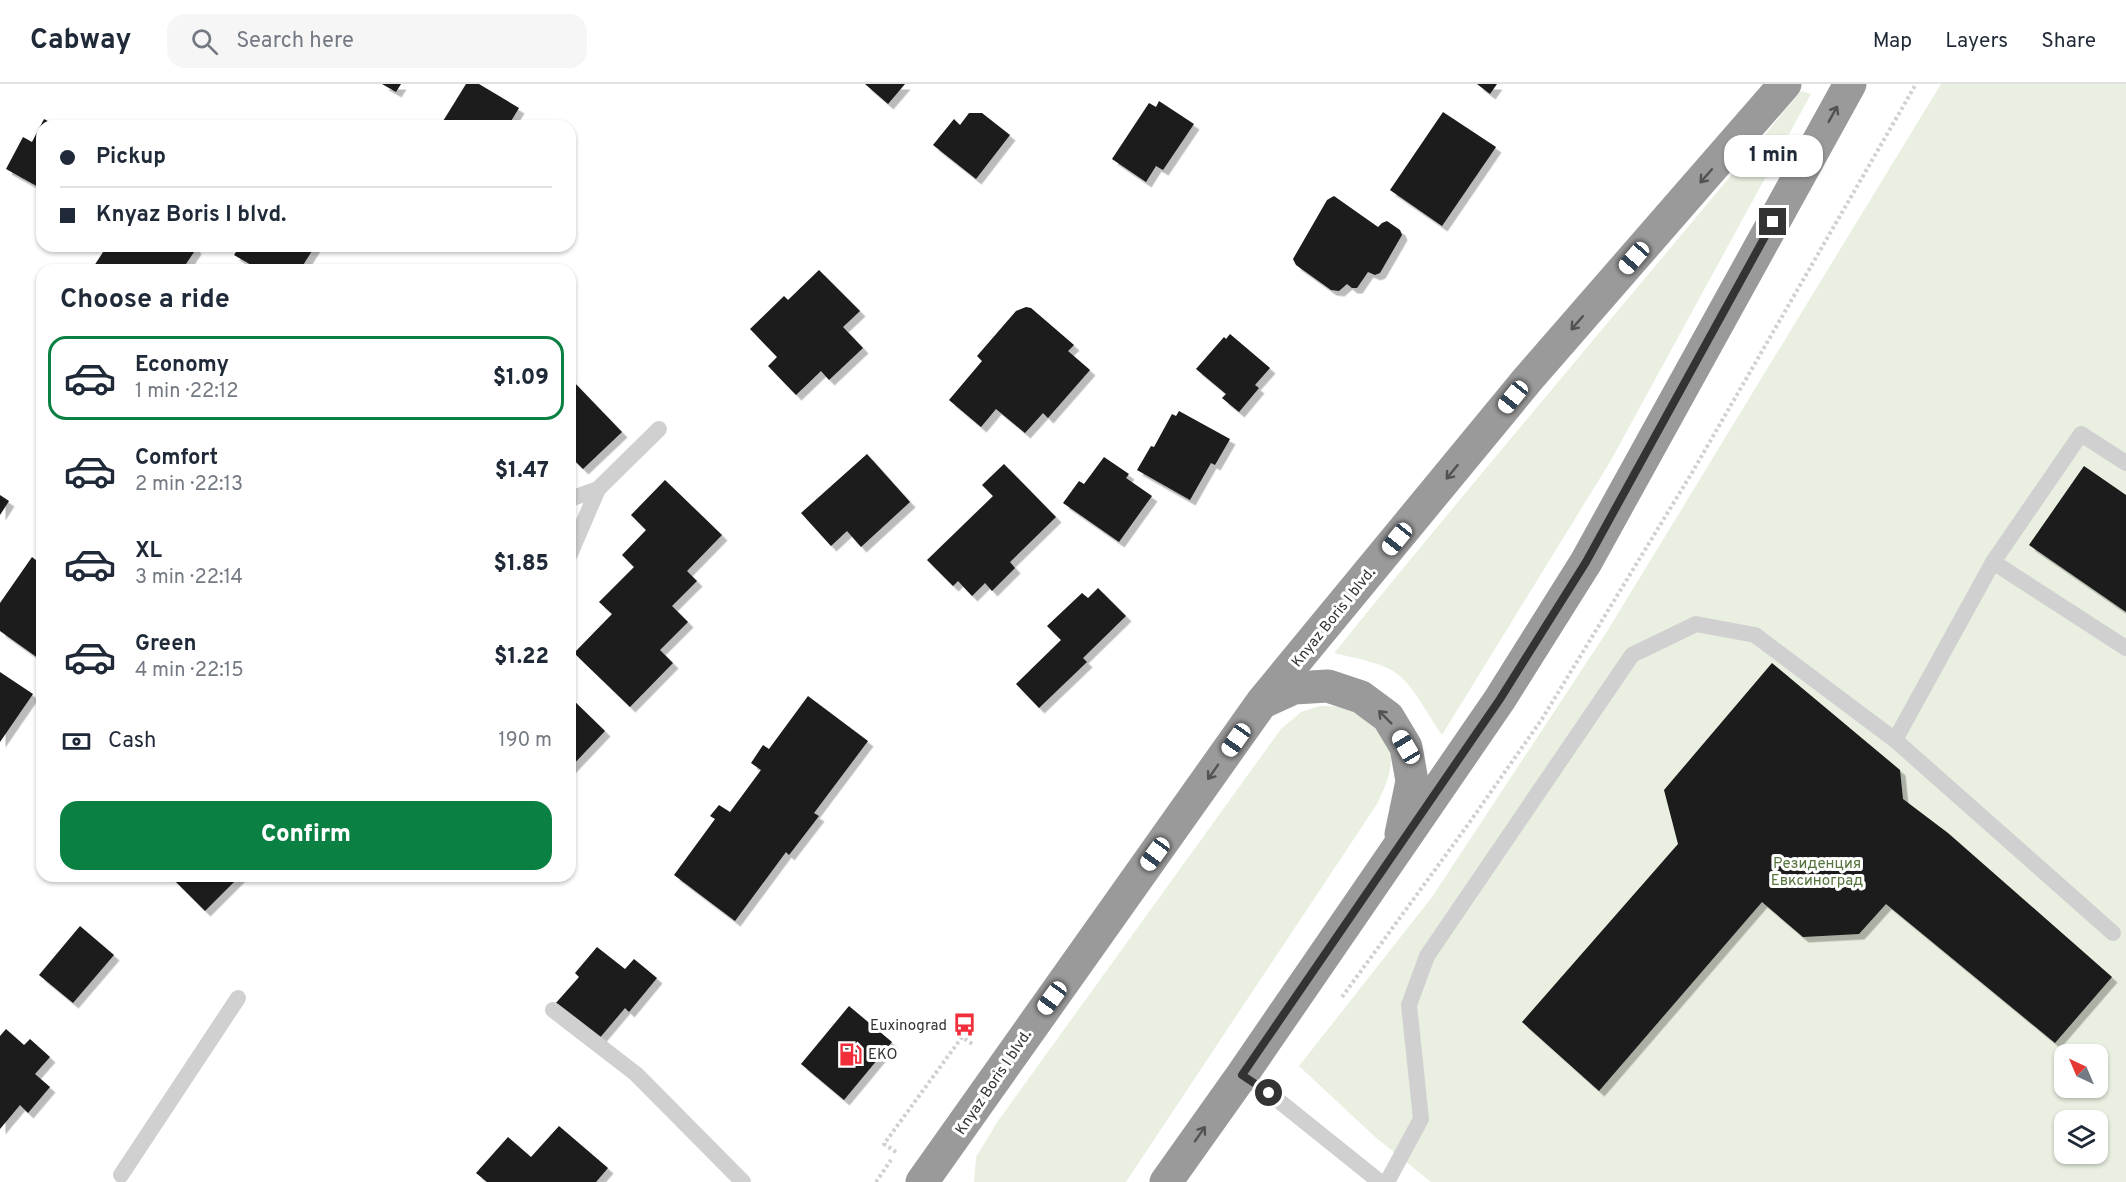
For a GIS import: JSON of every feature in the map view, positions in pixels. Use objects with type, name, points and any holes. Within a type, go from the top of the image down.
[{"type":"highway","name":"Knyaz Boris I blvd.","points":[[922,1182],[1262,702],[1528,379],[1785,84]]},
{"type":"highway","points":[[1166,1182],[1500,699],[1586,562],[1850,84]]},
{"type":"highway","points":[[1262,702],[1294,688],[1328,686],[1361,697],[1388,717],[1406,747],[1412,781],[1396,850]]},
{"type":"highway","points":[[947,1182],[955,1137]]},
{"type":"lane","points":[[576,540],[598,489],[659,429]]},
{"type":"lane","points":[[1895,740],[1993,562],[2081,434],[2126,464]]},
{"type":"lane","points":[[576,497],[598,489]]},
{"type":"lane","points":[[1993,562],[2126,648]]},
{"type":"lane","points":[[1387,1182],[1420,1119],[1409,1005],[1427,956],[1632,655],[1696,624],[1755,635],[1895,740],[2113,933]]},
{"type":"lane","points":[[121,1175],[238,998]]},
{"type":"lane","points":[[553,1010],[636,1074],[743,1182]]},
{"type":"lane","points":[[1242,1075],[1269,1093],[1380,1182]]},
{"type":"path","points":[[896,1152],[884,1144],[962,1037],[974,1045]]},
{"type":"green space","name":"Резиденция Евксиноград","points":[[1941,84],[2126,84],[2126,1182],[1431,1182],[1374,1136],[1299,1066],[1432,897],[1606,633]]},
{"type":"green space","points":[[1801,91],[1811,94],[1610,462],[1442,735],[1413,690],[1395,672],[1369,662],[1334,653]]},
{"type":"green space","points":[[1319,706],[1346,708],[1360,713],[1373,723],[1387,740],[1390,746],[1391,762],[1383,791],[1377,804],[1126,1182],[974,1182],[976,1157],[998,1121],[1281,729],[1301,712]]},
{"type":"building","points":[[382,84],[401,84],[396,92]]},
{"type":"building","points":[[466,84],[479,84],[519,108],[512,120],[444,120]]},
{"type":"building","points":[[865,84],[905,84],[888,104]]},
{"type":"building","points":[[1477,84],[1497,84],[1490,94]]},
{"type":"building","points":[[1159,101],[1194,124],[1163,170],[1156,166],[1146,182],[1112,159],[1149,103],[1156,107]]},
{"type":"building","points":[[1443,112],[1496,147],[1442,226],[1390,190]]},
{"type":"building","points":[[969,113],[982,113],[1010,135],[976,179],[933,145],[954,119],[960,125]]},
{"type":"building","points":[[36,134],[36,186],[6,169],[23,137],[32,142]]},
{"type":"building","points":[[1334,196],[1378,227],[1387,221],[1400,230],[1402,235],[1380,273],[1375,275],[1368,272],[1357,288],[1352,288],[1347,284],[1339,291],[1331,290],[1296,265],[1293,259],[1327,200]]},
{"type":"building","points":[[103,252],[194,252],[186,264],[95,264]]},
{"type":"building","points":[[236,252],[311,252],[304,264],[250,264],[234,255]]},
{"type":"building","points":[[819,270],[860,311],[843,327],[863,348],[829,380],[821,371],[796,395],[768,366],[777,357],[750,329],[784,296],[788,300]]},
{"type":"building","points":[[1026,307],[1031,308],[1074,345],[1068,351],[1090,370],[1048,418],[1043,413],[1025,433],[996,409],[981,427],[949,400],[982,361],[977,356],[1016,311]]},
{"type":"building","points":[[1230,334],[1270,368],[1255,385],[1259,388],[1239,412],[1222,398],[1226,394],[1196,369],[1224,337],[1226,339]]},
{"type":"building","points":[[576,384],[622,432],[583,469],[576,462]]},
{"type":"building","points":[[1179,411],[1230,439],[1215,465],[1211,463],[1190,500],[1137,470],[1151,446],[1154,447],[1172,414],[1176,416]]},
{"type":"building","points":[[867,454],[910,502],[861,547],[847,531],[831,546],[801,513]]},
{"type":"building","points":[[1104,457],[1129,474],[1126,478],[1152,496],[1119,542],[1063,503],[1079,481],[1084,484]]},
{"type":"building","points":[[1004,464],[1056,517],[1010,562],[1015,568],[992,591],[985,583],[972,596],[958,581],[953,586],[927,560],[993,496],[982,485]]},
{"type":"building","points":[[2084,466],[2126,495],[2126,612],[2029,545]]},
{"type":"building","points":[[665,480],[722,535],[687,571],[697,581],[672,606],[688,622],[660,650],[673,663],[630,707],[576,655],[576,651],[612,614],[599,602],[634,567],[622,555],[646,530],[631,515]]},
{"type":"building","points":[[0,495],[9,501],[0,515]]},
{"type":"building","points":[[32,557],[36,560],[36,657],[0,631],[0,603]]},
{"type":"building","points":[[1098,588],[1126,616],[1083,658],[1087,662],[1039,708],[1016,684],[1061,640],[1047,626],[1082,593],[1088,598]]},
{"type":"building","points":[[1772,663],[1900,770],[1903,799],[1948,833],[2112,977],[2055,1043],[1886,904],[1859,934],[1803,937],[1762,902],[1599,1091],[1522,1022],[1678,844],[1664,790]]},
{"type":"building","points":[[0,672],[33,694],[0,742]]},
{"type":"building","points":[[808,696],[868,741],[814,813],[819,816],[789,855],[786,852],[735,921],[674,875],[715,819],[710,816],[719,805],[730,812],[761,770],[751,763],[763,745],[769,749]]},
{"type":"building","points":[[576,703],[605,731],[576,762]]},
{"type":"building","points":[[176,882],[234,882],[205,911]]},
{"type":"building","points":[[80,926],[114,955],[73,1003],[39,975]]},
{"type":"building","points":[[597,947],[625,969],[634,959],[657,978],[629,1012],[625,1008],[598,1040],[555,1004],[579,977],[575,973]]},
{"type":"building","points":[[849,1006],[892,1042],[844,1100],[801,1064]]},
{"type":"building","points":[[6,1029],[24,1045],[30,1039],[50,1057],[35,1074],[50,1087],[28,1113],[20,1105],[0,1129],[0,1036]]},
{"type":"building","points":[[559,1126],[608,1168],[596,1182],[487,1182],[476,1173],[508,1137],[531,1157]]},
{"type":"place","name":"Euxinograd","points":[[965,1025]]},
{"type":"place","name":"ЕКО","points":[[850,1054]]},
{"type":"route","points":[[1269,1093],[1242,1075],[1500,699],[1586,562],[1773,222]]}]
